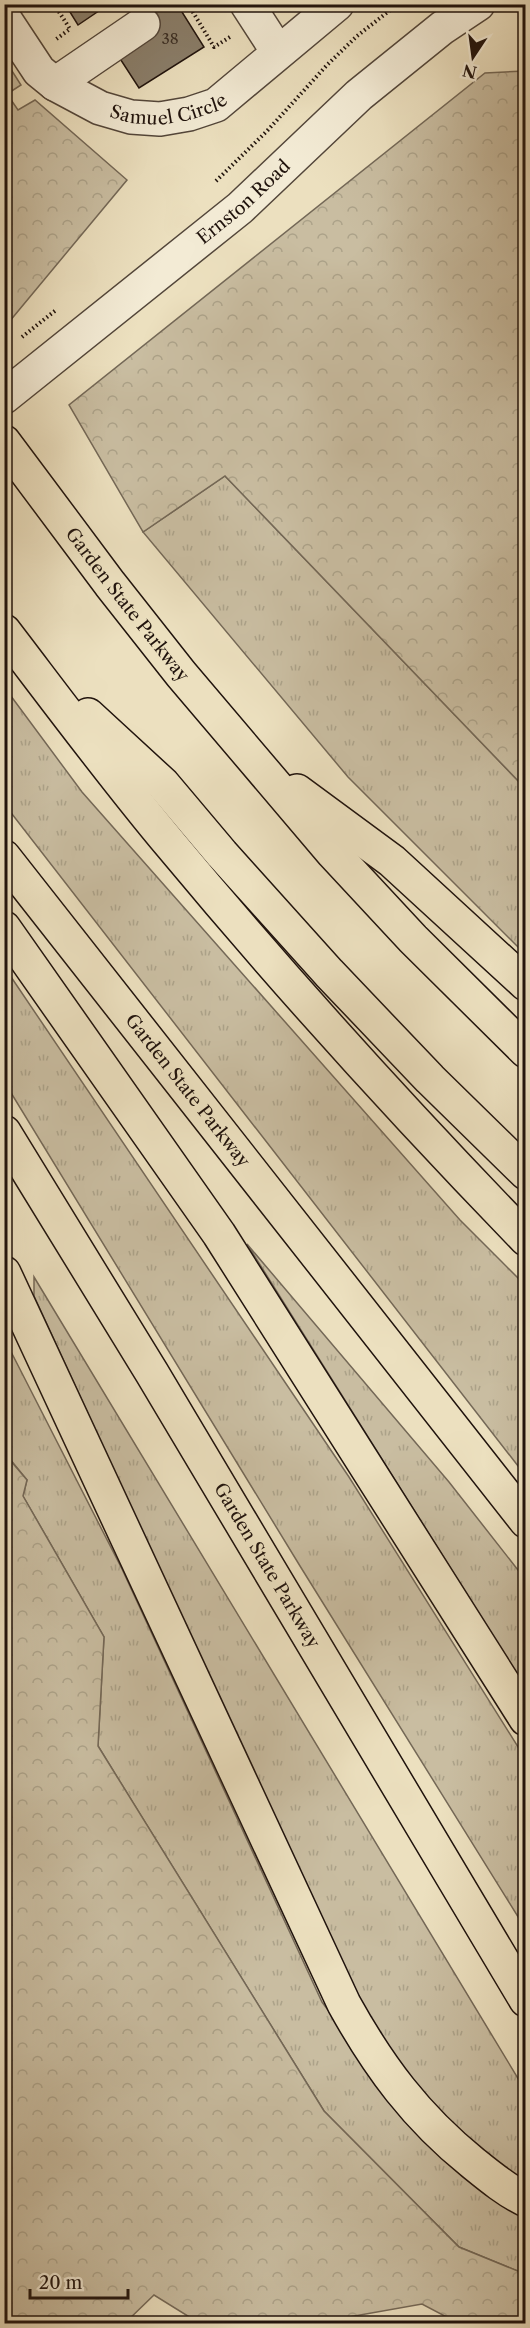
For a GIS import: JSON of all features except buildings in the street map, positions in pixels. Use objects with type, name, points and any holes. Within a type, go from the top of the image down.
[{"type":"highway","name":"Garden State Parkway","points":[[4,442],[174,665],[333,853],[413,939],[525,1051]]},
{"type":"highway","points":[[4,631],[162,834],[247,935],[402,1109],[525,1239]]},
{"type":"highway","points":[[26,660],[163,784],[222,854],[329,973],[430,1079],[525,1173]]},
{"type":"highway","points":[[252,758],[392,861],[525,984]]},
{"type":"highway","name":"Garden State Parkway","points":[[4,857],[525,1521]]},
{"type":"highway","points":[[4,928],[219,1234],[525,1719]]},
{"type":"highway","name":"Garden State Parkway","points":[[4,1132],[152,1373],[525,2000]]},
{"type":"highway","points":[[4,1274],[344,2004],[362,2037],[401,2093],[433,2128],[484,2172],[525,2200]]},
{"type":"street","points":[[247,4],[278,52]]},
{"type":"street","name":"Samuel Circle","points":[[4,18],[39,71],[55,84],[100,108],[130,117],[160,119],[189,114],[216,105],[337,4]]},
{"type":"street","name":"Ernston Road","points":[[4,396],[240,208],[359,95],[442,28],[478,4]]},
{"type":"street","points":[[55,84],[143,24]]},
{"type":"path","points":[[49,44],[70,29],[54,4]]},
{"type":"path","points":[[188,4],[214,47],[234,34],[237,36]]},
{"type":"path","points":[[208,189],[267,131],[334,57],[398,4]]},
{"type":"path","points":[[13,345],[58,308]]},
{"type":"green space","points":[[5,60],[21,85],[7,94],[18,110],[35,100],[127,180],[9,322],[4,316]]},
{"type":"green space","points":[[526,71],[525,788],[225,476],[143,532],[69,405],[485,73]]},
{"type":"green space","points":[[225,476],[525,788],[525,954],[348,777],[143,532]]},
{"type":"green space","points":[[5,688],[82,792],[460,1220],[525,1285],[525,1475],[5,805]]},
{"type":"green space","points":[[5,968],[349,1477],[525,1758],[525,1928],[300,1566],[5,1083]]},
{"type":"green space","points":[[247,1244],[449,1482],[525,1579],[525,1687]]},
{"type":"green space","points":[[34,1277],[525,2090],[525,2185],[447,2124],[365,2018],[34,1296]]},
{"type":"green space","points":[[4,1338],[122,1569],[322,2002],[413,2123],[525,2216],[525,2274],[459,2247],[324,2111],[98,1746],[104,1637],[23,1496],[27,1480],[5,1453]]},
{"type":"green space","points":[[4,1453],[27,1480],[23,1496],[104,1637],[98,1746],[324,2111],[459,2247],[525,2274],[525,2323],[458,2323],[422,2304],[315,2323],[199,2323],[154,2295],[125,2323],[5,2323]]}]
